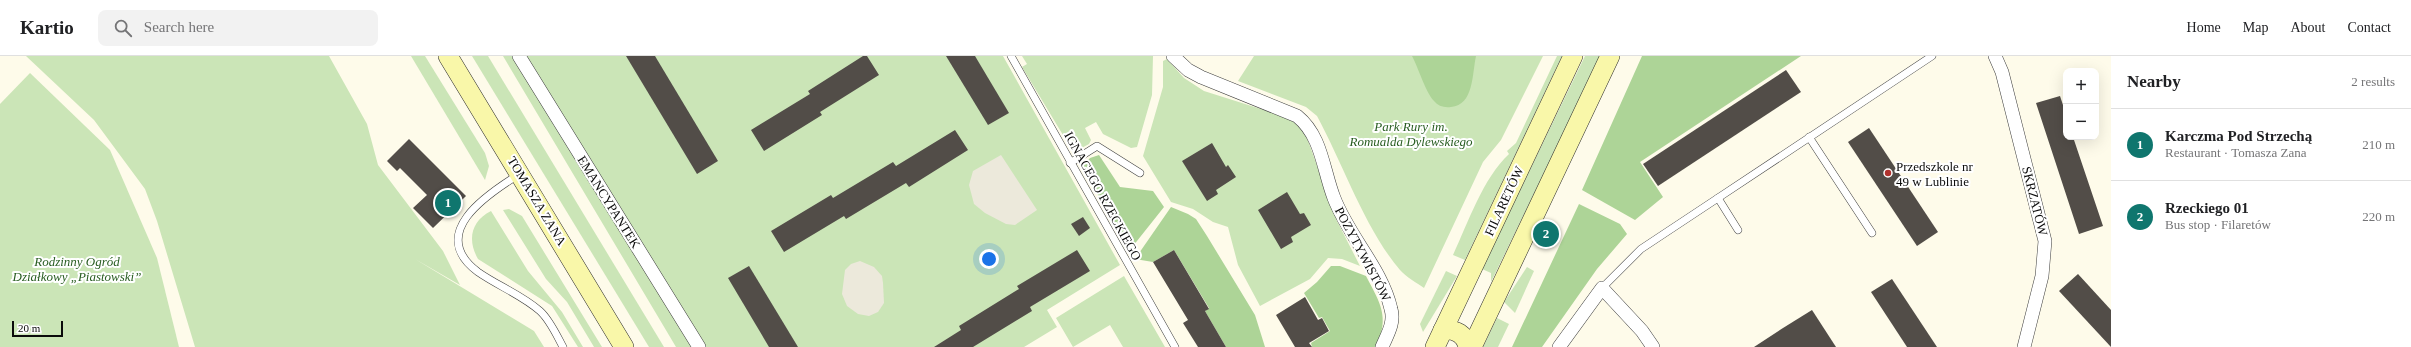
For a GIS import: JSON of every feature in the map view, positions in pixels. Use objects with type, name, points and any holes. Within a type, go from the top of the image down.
[{"type":"main road","name":"TOMASZA ZANA","points":[[448,56],[624,347]]},
{"type":"main road","name":"FILARETÓW","points":[[1434,347],[1573,56]]},
{"type":"main road","points":[[1472,347],[1610,56]]},
{"type":"main road","points":[[1443,330],[1460,333],[1466,340],[1468,347]]},
{"type":"street","name":"EMANCYPANTEK","points":[[519,56],[698,347]]},
{"type":"street","name":"POZYTYWISTÓW","points":[[1173,56],[1188,70],[1201,77],[1297,116],[1308,126],[1316,139],[1333,198],[1342,218],[1387,295],[1392,318],[1382,347]]},
{"type":"street","name":"SKRZATÓW","points":[[1995,56],[2002,72],[2045,241],[2042,276],[2024,347]]},
{"type":"street","points":[[1559,347],[1602,288],[1642,331],[1653,347]]},
{"type":"lane","name":"IGNACEGO RZECKIEGO","points":[[1011,56],[1175,347]]},
{"type":"lane","points":[[1602,288],[1641,249],[1932,56]]},
{"type":"lane","points":[[1810,137],[1872,233]]},
{"type":"lane","points":[[1070,163],[1097,146],[1140,173]]},
{"type":"lane","points":[[520,173],[488,194],[470,212],[461,225],[460,251],[478,272],[541,312],[564,347]]},
{"type":"lane","points":[[1718,198],[1738,230]]},
{"type":"green space","points":[[26,56],[329,56],[367,124],[378,165],[443,251],[460,285],[415,259],[534,331],[544,347],[195,347],[157,221],[145,189],[94,120]]},
{"type":"green space","points":[[411,56],[425,56],[485,153],[489,166],[485,180]]},
{"type":"green space","points":[[472,56],[488,56],[664,347],[649,347]]},
{"type":"green space","points":[[503,56],[1003,56],[1120,265],[1047,310],[1057,327],[1024,347],[676,347]]},
{"type":"green space","points":[[1022,56],[1153,56],[1152,95],[1137,147],[1131,148],[1103,134],[1096,122],[1085,128],[1091,140],[1089,144],[1078,150],[1072,150],[1022,67],[1027,64]]},
{"type":"green space","name":"Park Rury im. Romualda Dylewskiego","points":[[1254,56],[1543,56],[1501,140],[1483,162],[1424,288],[1400,270],[1387,254],[1365,216],[1317,116],[1306,107],[1238,81]]},
{"type":"green space","points":[[1412,56],[1476,56],[1471,88],[1464,101],[1459,105],[1451,107],[1437,104],[1428,92]]},
{"type":"green space","points":[[1557,56],[1562,56],[1465,260],[1453,255],[1470,215],[1491,175],[1509,154],[1507,151],[1516,143]]},
{"type":"green space","points":[[1585,56],[1601,56],[1491,282],[1491,273],[1482,269]]},
{"type":"green space","points":[[1642,56],[1801,56],[1640,162],[1663,197],[1635,220],[1582,190]]},
{"type":"green space","points":[[1167,59],[1184,78],[1204,91],[1277,114],[1296,123],[1306,135],[1337,221],[1360,266],[1342,259],[1328,258],[1310,279],[1260,306],[1238,265],[1228,227],[1213,222],[1193,209],[1171,202],[1143,156],[1163,87],[1163,61]]},
{"type":"green space","name":"Rodzinny Ogród Działkowy „Piastowski”","points":[[30,73],[110,150],[157,258],[179,347],[0,347],[0,104]]},
{"type":"green space","points":[[1099,155],[1120,187],[1153,191],[1164,207],[1133,246],[1126,244],[1082,167],[1090,158]]},
{"type":"green space","points":[[1579,204],[1620,224],[1627,234],[1597,269],[1542,347],[1512,347]]},
{"type":"green space","points":[[1171,207],[1196,219],[1255,315],[1265,347],[1226,347],[1205,311],[1209,308],[1174,250],[1153,262],[1135,259]]},
{"type":"green space","points":[[509,209],[522,216],[602,347],[594,347],[567,302],[546,279],[503,210]]},
{"type":"green space","points":[[491,211],[528,271],[562,312],[583,347],[578,347],[552,306],[478,259],[473,245],[473,232],[479,220]]},
{"type":"green space","points":[[1331,266],[1340,266],[1366,276],[1382,310],[1383,318],[1381,336],[1377,347],[1312,347],[1311,343],[1330,331],[1322,317],[1319,318],[1304,293],[1317,282]]},
{"type":"green space","points":[[1527,267],[1534,271],[1515,313],[1504,302]]},
{"type":"green space","points":[[1446,271],[1457,276],[1423,332],[1420,324]]},
{"type":"green space","points":[[1124,276],[1165,347],[1123,347],[1110,325],[1073,347],[1056,318]]},
{"type":"green space","points":[[1497,318],[1509,324],[1498,347],[1483,347]]},
{"type":"shaded area","points":[[1001,155],[1037,210],[1015,225],[1006,224],[985,213],[974,204],[969,185],[973,171]]},
{"type":"shaded area","points":[[860,261],[874,267],[882,276],[884,303],[878,312],[869,316],[858,314],[847,306],[842,294],[845,270],[851,264]]},
{"type":"building","points":[[626,56],[655,56],[718,161],[697,174]]},
{"type":"building","points":[[863,56],[867,56],[879,75],[820,112],[822,115],[764,151],[751,130],[810,94],[808,91]]},
{"type":"building","points":[[946,56],[975,56],[1009,113],[988,125]]},
{"type":"building","points":[[1786,70],[1801,92],[1658,186],[1643,164]]},
{"type":"building","points":[[2060,96],[2063,105],[2063,140],[2074,140],[2103,226],[2079,234],[2036,103]]},
{"type":"building","points":[[1869,128],[1938,232],[1917,246],[1848,142]]},
{"type":"building","points":[[955,130],[968,150],[909,187],[906,183],[846,219],[844,216],[784,252],[771,231],[831,195],[833,198],[893,162],[896,166]]},
{"type":"building","points":[[409,139],[466,196],[433,228],[413,208],[427,195],[400,168],[397,171],[387,161]]},
{"type":"building","points":[[1212,143],[1226,167],[1228,165],[1236,177],[1216,190],[1218,194],[1207,201],[1182,161]]},
{"type":"building","points":[[1287,192],[1300,214],[1304,213],[1311,225],[1291,237],[1293,242],[1281,249],[1258,210]]},
{"type":"building","points":[[1083,217],[1090,228],[1079,236],[1071,224]]},
{"type":"building","points":[[1077,250],[1090,271],[1030,307],[1032,311],[973,347],[934,347],[961,330],[959,326],[1019,289],[1017,286]]},
{"type":"building","points":[[1174,250],[1209,309],[1205,311],[1226,347],[1198,347],[1183,323],[1188,320],[1153,262]]},
{"type":"building","points":[[749,266],[798,347],[769,347],[728,278]]},
{"type":"building","points":[[2078,274],[2111,310],[2111,347],[2059,291]]},
{"type":"building","points":[[1892,279],[1937,347],[1907,347],[1871,292]]},
{"type":"building","points":[[1305,297],[1318,320],[1322,318],[1329,331],[1309,343],[1312,347],[1295,347],[1276,315]]},
{"type":"building","points":[[1812,310],[1836,347],[1754,347],[1783,328]]},
{"type":"place","name":"Przedszkole nr 49 w Lublinie","points":[[1888,173]]},
{"type":"place","name":"Karczma Pod Strzechą","points":[[448,203]]},
{"type":"place","name":"Rzeckiego 01","points":[[1546,234]]}]
